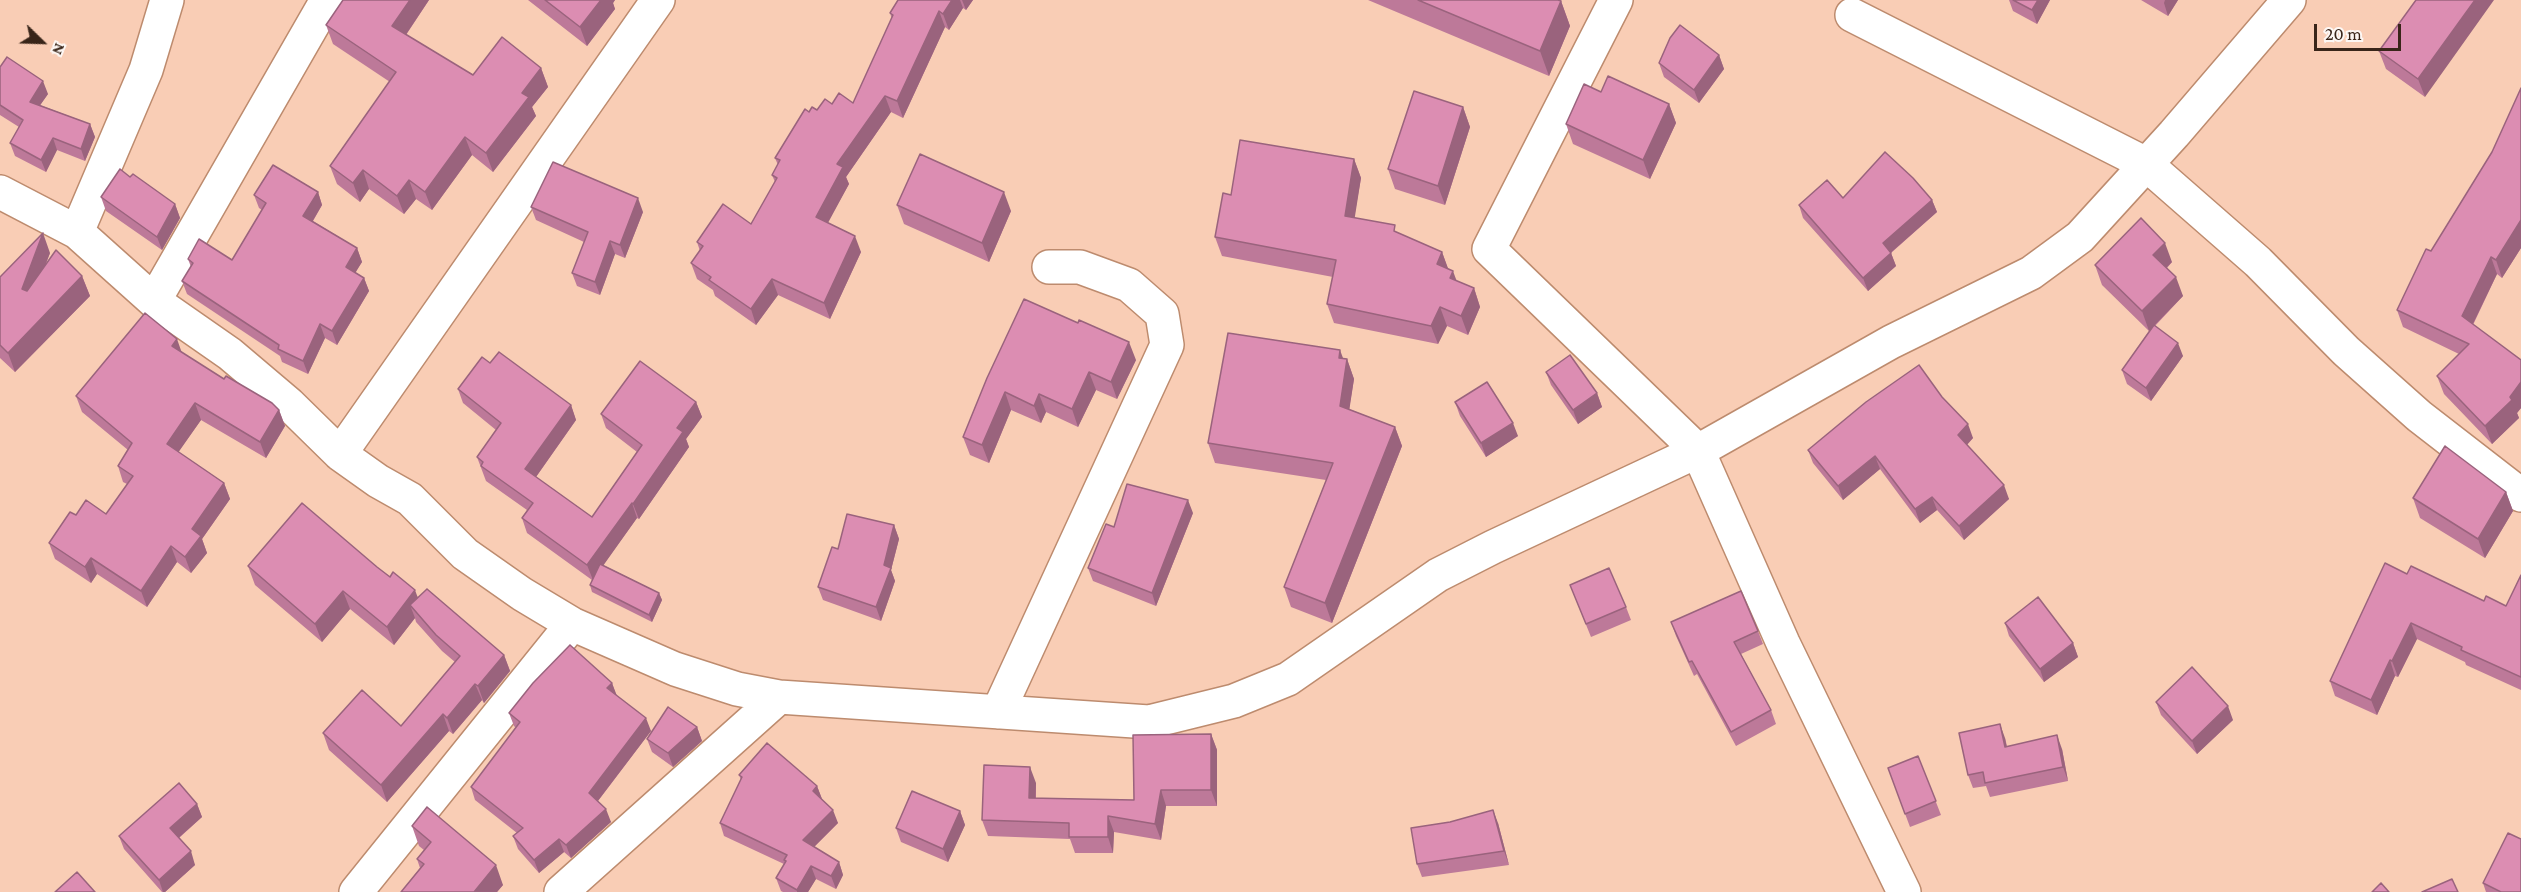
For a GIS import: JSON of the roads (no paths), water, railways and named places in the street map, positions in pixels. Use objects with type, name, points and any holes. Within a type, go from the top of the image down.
[{"type":"street","points":[[77,232],[146,70],[167,0]]},
{"type":"street","points":[[154,301],[327,0]]},
{"type":"street","points":[[340,454],[658,0]]},
{"type":"street","points":[[1616,0],[1489,249],[1698,451],[1784,643],[1904,892]]},
{"type":"street","points":[[0,192],[77,232],[154,301],[230,354],[289,404],[340,454],[378,481],[410,499],[465,554],[522,594],[572,624],[675,669],[737,689],[779,697],[1149,722],[1234,701],[1288,679],[1438,575],[1698,451],[1891,342],[2031,273],[2080,237],[2289,0]]},
{"type":"street","points":[[1852,15],[2146,164],[2258,262],[2346,351],[2419,416],[2521,495]]},
{"type":"street","points":[[998,712],[1167,345],[1162,314],[1129,285],[1080,267],[1049,267]]},
{"type":"street","points":[[356,892],[572,624]]},
{"type":"street","points":[[561,892],[779,697]]}]
